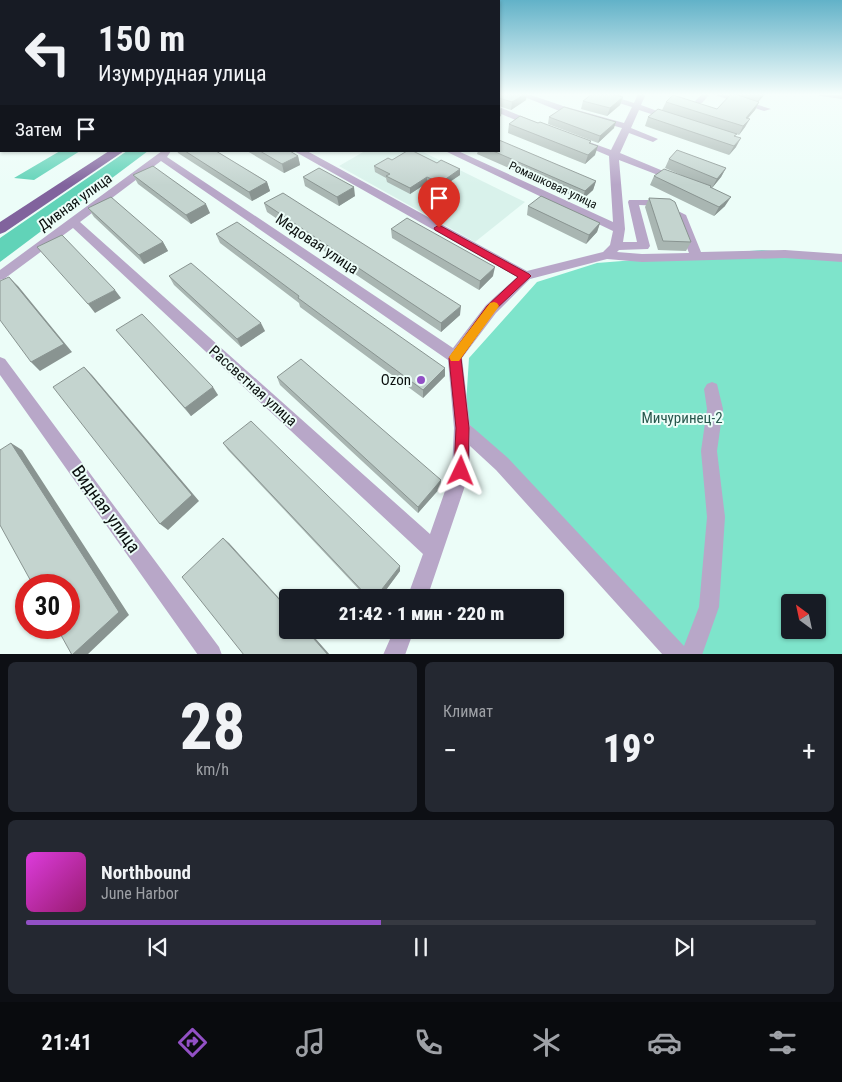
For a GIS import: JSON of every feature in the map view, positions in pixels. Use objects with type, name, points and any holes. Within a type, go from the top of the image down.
[{"type":"main road","points":[[0,220],[101,152]]},
{"type":"main road","points":[[0,229],[116,152]]},
{"type":"street","points":[[535,125],[544,128]]},
{"type":"street","points":[[615,125],[653,138]]},
{"type":"street","points":[[420,589],[461,471],[462,428],[455,358],[490,308],[526,276],[612,250],[619,229],[614,155],[628,125]]},
{"type":"street","points":[[570,138],[682,181]]},
{"type":"street","points":[[301,152],[526,276]]},
{"type":"street","name":"Ромашковая улица","points":[[452,152],[619,229]]},
{"type":"street","name":"Дивная улица","points":[[0,276],[165,154]]},
{"type":"street","name":"Медовая улица","points":[[165,154],[455,358]]},
{"type":"street","name":"Рассветная улица","points":[[73,222],[433,550]]},
{"type":"street","name":"Видная улица","points":[[0,363],[211,654]]},
{"type":"street","points":[[691,654],[709,608],[716,517],[709,451],[715,409],[712,389]]},
{"type":"street","points":[[462,428],[502,464],[678,654]]},
{"type":"street","points":[[394,654],[400,639]]},
{"type":"lane","points":[[612,250],[644,246],[633,202],[668,203],[677,208],[697,257]]},
{"type":"lane","points":[[612,250],[642,258],[785,254],[842,258]]},
{"type":"shaded area","points":[[363,152],[423,152],[525,202],[475,242],[339,166]]},
{"type":"green space","points":[[58,152],[78,152],[34,180],[14,178]]},
{"type":"green space","points":[[126,152],[147,152],[0,262],[0,238]]},
{"type":"green space","name":"Мичуринец-2","points":[[762,250],[842,256],[842,654],[687,654],[465,420],[469,358],[537,282],[597,263]]},
{"type":"building","points":[[510,125],[547,125],[591,141],[589,143],[598,146],[588,155]]},
{"type":"building","points":[[569,125],[613,125],[600,136]]},
{"type":"building","points":[[670,125],[707,125],[737,134],[734,136],[741,138],[734,146]]},
{"type":"building","points":[[500,140],[596,181],[585,191],[495,152],[500,152]]},
{"type":"building","points":[[677,150],[726,168],[717,179],[669,159]]},
{"type":"building","points":[[187,152],[218,152],[267,182],[249,192]]},
{"type":"building","points":[[262,152],[292,152],[298,156],[282,164]]},
{"type":"building","points":[[405,152],[415,152],[437,163],[441,160],[460,169],[440,183],[427,177],[410,188],[386,176],[390,174],[374,166],[388,158],[392,160]]},
{"type":"building","points":[[153,166],[206,204],[186,215],[133,175]]},
{"type":"building","points":[[319,168],[354,187],[337,197],[303,177]]},
{"type":"building","points":[[664,169],[711,186],[731,197],[719,207],[654,176]]},
{"type":"building","points":[[283,193],[461,306],[441,323],[264,203]]},
{"type":"building","points":[[541,196],[600,223],[589,235],[528,206]]},
{"type":"building","points":[[111,197],[163,242],[139,255],[88,208]]},
{"type":"building","points":[[649,198],[670,199],[675,202],[691,242],[663,241]]},
{"type":"building","points":[[407,218],[495,267],[480,281],[391,229]]},
{"type":"building","points":[[237,222],[445,368],[423,390],[298,298],[299,296],[216,234]]},
{"type":"building","points":[[62,235],[115,290],[88,304],[37,247]]},
{"type":"building","points":[[191,263],[261,323],[237,339],[169,276]]},
{"type":"building","points":[[9,277],[64,344],[31,362],[0,320],[0,281]]},
{"type":"building","points":[[142,314],[213,387],[185,408],[116,330]]},
{"type":"building","points":[[301,359],[441,480],[418,507],[277,377]]},
{"type":"building","points":[[84,367],[192,495],[160,524],[53,387]]},
{"type":"building","points":[[251,421],[400,566],[382,589],[361,589],[223,443]]},
{"type":"building","points":[[11,443],[119,612],[73,654],[63,639],[80,639],[80,574],[27,574],[0,525],[0,450]]},
{"type":"building","points":[[223,538],[279,599],[279,639],[314,639],[327,654],[243,654],[182,577]]},
{"type":"slow traffic","points":[[455,357],[490,308],[494,306]]},
{"type":"place","name":"Ozon","points":[[421,380]]},
{"type":"route","points":[[439,228],[526,276],[490,308],[455,358],[462,428],[461,471]]}]
